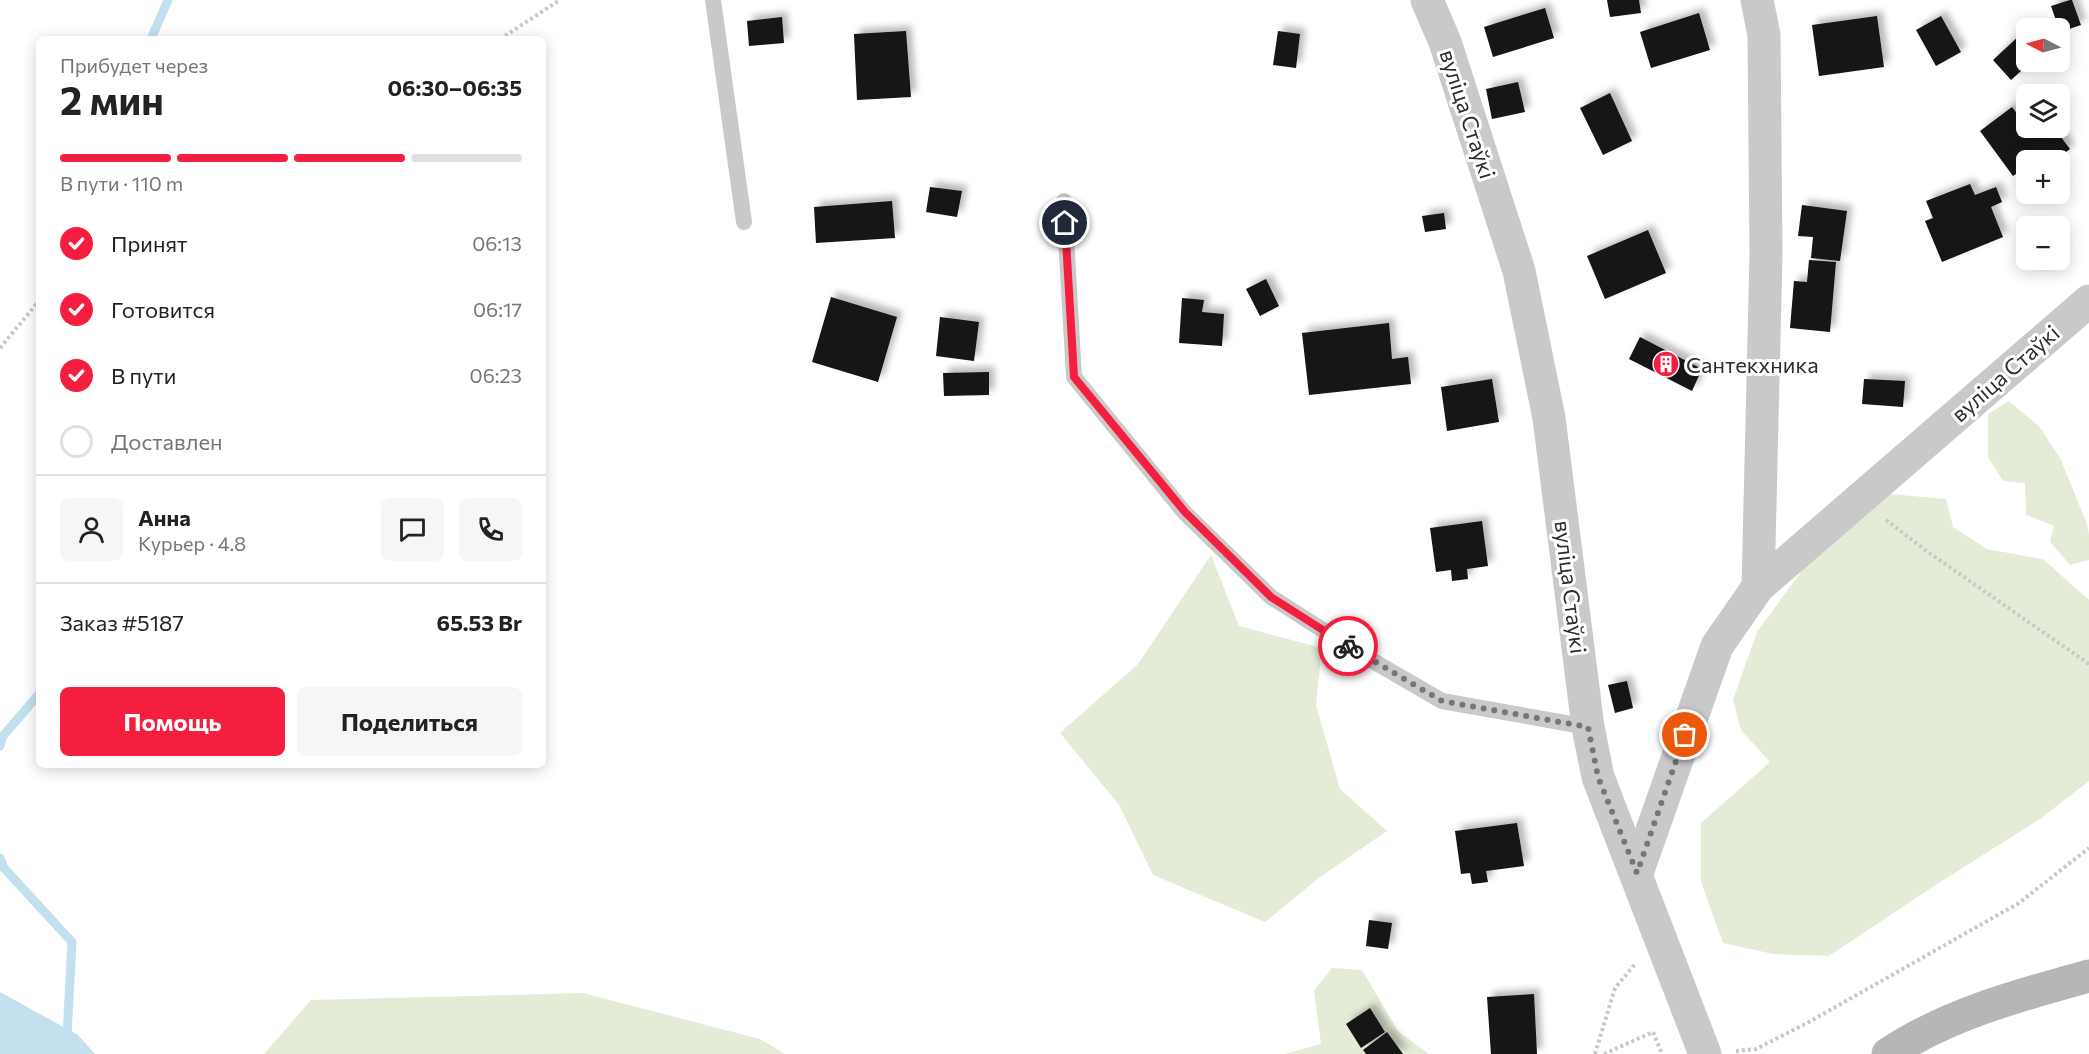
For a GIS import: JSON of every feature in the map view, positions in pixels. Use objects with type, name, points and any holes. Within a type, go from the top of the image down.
[{"type":"main road","points":[[1887,1054],[1908,1040],[1969,1012],[2089,976]]},
{"type":"street","name":"вуліца Стаўкі","points":[[1427,0],[1444,42],[1519,271],[1549,418],[1588,727],[1598,777],[1637,873]]},
{"type":"street","points":[[1757,0],[1764,35],[1766,255],[1758,587]]},
{"type":"street","name":"вуліца Стаўкі","points":[[1637,873],[1717,646],[1758,587],[2089,301]]},
{"type":"street","points":[[1637,873],[1658,935],[1705,1054]]},
{"type":"lane","points":[[713,0],[744,222]]},
{"type":"lane","points":[[1064,201],[1074,377],[1185,512],[1271,597],[1354,650],[1442,701],[1588,727]]},
{"type":"path","points":[[505,36],[560,0]]},
{"type":"path","points":[[0,348],[36,305]]},
{"type":"path","points":[[1859,499],[1928,552],[2089,664]]},
{"type":"path","points":[[1705,1054],[1756,1049],[1809,1022],[2019,903],[2089,848]]},
{"type":"path","points":[[1596,1054],[1616,988],[1658,935]]},
{"type":"path","points":[[1604,1054],[1653,1032],[1662,1054]]},
{"type":"green space","points":[[2009,401],[2039,426],[2060,458],[2087,524],[2089,560],[2070,565],[2050,542],[2054,526],[2026,515],[2025,483],[2003,481],[1988,457],[1988,414]]},
{"type":"green space","points":[[1889,494],[1946,499],[1953,527],[1987,549],[2043,559],[2089,600],[2089,781],[2040,819],[1829,956],[1773,954],[1723,943],[1701,882],[1701,823],[1770,762],[1741,730],[1733,700],[1757,632],[1806,565]]},
{"type":"green space","points":[[1211,555],[1239,626],[1322,648],[1316,705],[1340,789],[1387,831],[1320,877],[1265,922],[1153,875],[1119,805],[1060,733],[1138,664]]},
{"type":"green space","points":[[1332,968],[1362,970],[1398,1031],[1429,1054],[1284,1054],[1321,1044],[1314,990]]},
{"type":"green space","points":[[583,993],[760,1039],[785,1054],[264,1054],[311,1000]]},
{"type":"water","points":[[0,992],[78,1035],[95,1054],[0,1054]]},
{"type":"building","points":[[1607,0],[1639,0],[1641,13],[1610,17]]},
{"type":"building","points":[[2072,0],[2081,25],[2070,29],[2070,18],[2055,18],[2051,6]]},
{"type":"building","points":[[1545,8],[1554,38],[1493,57],[1484,27]]},
{"type":"building","points":[[1699,13],[1710,50],[1651,68],[1640,32]]},
{"type":"building","points":[[1877,16],[1884,67],[1819,76],[1812,25]]},
{"type":"building","points":[[1941,16],[1961,52],[1936,66],[1916,30]]},
{"type":"building","points":[[782,17],[784,43],[749,46],[747,21]]},
{"type":"building","points":[[906,31],[911,97],[857,100],[854,34]]},
{"type":"building","points":[[1278,31],[1300,34],[1296,68],[1273,65]]},
{"type":"building","points":[[2016,39],[2016,72],[2020,72],[2011,80],[1993,60]]},
{"type":"building","points":[[1518,82],[1525,112],[1492,119],[1486,89]]},
{"type":"building","points":[[1610,93],[1632,141],[1603,155],[1580,108]]},
{"type":"building","points":[[2012,107],[2016,112],[2016,138],[2062,138],[2070,149],[2016,150],[2016,174],[2013,176],[1980,131]]},
{"type":"building","points":[[1970,184],[1975,195],[1996,187],[2002,202],[1991,207],[2003,237],[1942,262],[1925,221],[1933,218],[1926,201]]},
{"type":"building","points":[[930,187],[962,191],[957,217],[926,212]]},
{"type":"building","points":[[892,201],[895,238],[816,243],[814,207]]},
{"type":"building","points":[[1802,205],[1847,211],[1840,261],[1811,258],[1813,237],[1798,236]]},
{"type":"building","points":[[1444,213],[1446,229],[1425,232],[1422,216]]},
{"type":"building","points":[[1648,230],[1666,273],[1605,299],[1587,256]]},
{"type":"building","points":[[1809,260],[1836,262],[1830,332],[1790,328],[1794,281],[1807,282]]},
{"type":"building","points":[[1266,279],[1279,306],[1260,316],[1246,289]]},
{"type":"building","points":[[831,297],[897,317],[878,382],[812,362]]},
{"type":"building","points":[[1182,298],[1204,300],[1202,312],[1224,314],[1222,346],[1179,343]]},
{"type":"building","points":[[940,317],[979,322],[974,361],[936,356]]},
{"type":"building","points":[[1389,323],[1392,359],[1408,357],[1411,384],[1309,395],[1302,333]]},
{"type":"building","name":"Сантекхника","points":[[1640,337],[1702,369],[1692,391],[1629,359]]},
{"type":"building","points":[[989,372],[989,395],[944,396],[943,373]]},
{"type":"building","points":[[1492,379],[1499,422],[1447,431],[1441,387]]},
{"type":"building","points":[[1864,379],[1905,381],[1903,407],[1862,404]]},
{"type":"building","points":[[1482,521],[1488,566],[1467,569],[1468,579],[1452,581],[1451,570],[1436,572],[1430,528]]},
{"type":"building","points":[[1627,681],[1633,708],[1615,713],[1608,685]]},
{"type":"building","points":[[1517,823],[1524,866],[1486,871],[1488,882],[1472,884],[1470,873],[1461,874],[1455,831]]},
{"type":"building","points":[[1369,920],[1392,923],[1388,949],[1366,946]]},
{"type":"building","points":[[1534,994],[1537,1054],[1491,1054],[1487,997]]},
{"type":"building","points":[[1370,1008],[1385,1032],[1361,1048],[1346,1024]]},
{"type":"building","points":[[1387,1032],[1403,1054],[1366,1054],[1363,1050]]},
{"type":"waterway","points":[[152,36],[168,0]]},
{"type":"waterway","points":[[0,746],[3,736],[36,698]]},
{"type":"waterway","points":[[0,858],[4,868],[72,942],[66,1054]]},
{"type":"way so far","points":[[1348,646],[1442,701],[1588,727],[1598,777],[1637,873],[1685,735]]},
{"type":"place","name":"Сантекхника","points":[[1666,364]]},
{"type":"route","points":[[1065,223],[1074,377],[1185,512],[1271,597],[1348,646]]}]
